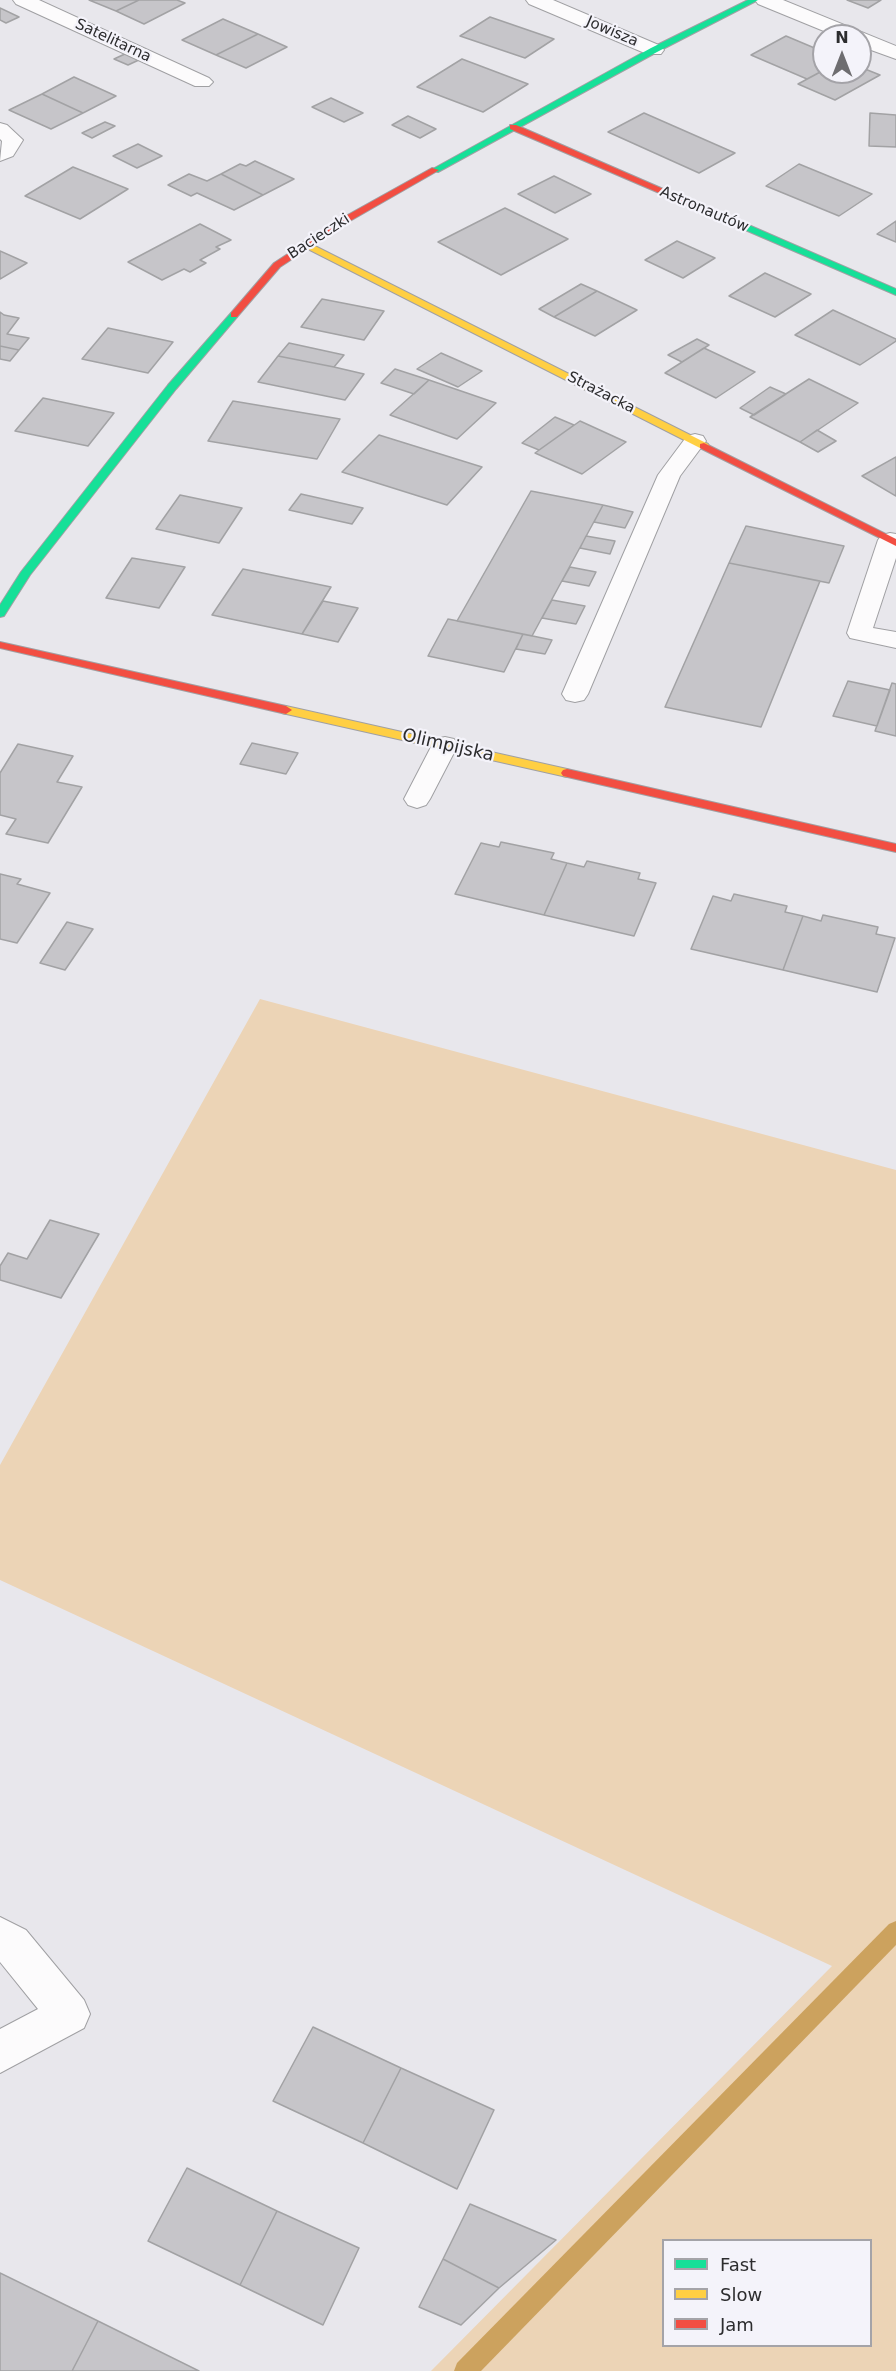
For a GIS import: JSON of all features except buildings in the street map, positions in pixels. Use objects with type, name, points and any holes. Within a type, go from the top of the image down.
[{"type":"street","name":"Satelitarna","points":[[23,0],[202,82]]},
{"type":"street","name":"Jowisza","points":[[536,0],[654,50]]},
{"type":"street","name":"Bacieczki","points":[[0,614],[25,574],[172,387],[277,265],[305,244],[513,127],[654,50],[754,0]]},
{"type":"street","points":[[765,0],[824,24]]},
{"type":"street","points":[[872,44],[896,53]]},
{"type":"street","name":"Astronautów","points":[[513,127],[896,292]]},
{"type":"street","name":"Strażacka","points":[[305,244],[893,542]]},
{"type":"street","name":"Olimpijska","points":[[0,645],[896,848]]},
{"type":"street","points":[[0,1936],[11,1944],[69,2014],[0,2052]]},
{"type":"lane","points":[[0,129],[13,140],[6,152],[0,155]]},
{"type":"lane","points":[[575,694],[669,475],[695,441]]},
{"type":"lane","points":[[893,542],[859,633],[896,640]]},
{"type":"lane","points":[[417,799],[445,745]]},
{"type":"shaded area","points":[[260,999],[896,1170],[896,2371],[431,2371],[832,1966],[0,1580],[0,1465]]},
{"type":"waterway","points":[[465,2371],[896,1931]]},
{"type":"traffic: fast","points":[[435,170],[654,50],[754,0]]},
{"type":"traffic: fast","points":[[695,205],[896,292]]},
{"type":"traffic: fast","points":[[0,614],[25,574],[172,387],[234,315]]},
{"type":"traffic: slow","points":[[305,244],[704,446]]},
{"type":"traffic: slow","points":[[286,710],[567,773]]},
{"type":"traffic: jam","points":[[513,127],[695,205]]},
{"type":"traffic: jam","points":[[234,315],[277,265],[347,219],[435,170]]},
{"type":"traffic: jam","points":[[704,446],[896,543]]},
{"type":"traffic: jam","points":[[0,645],[286,710]]},
{"type":"traffic: jam","points":[[567,773],[896,848]]}]
